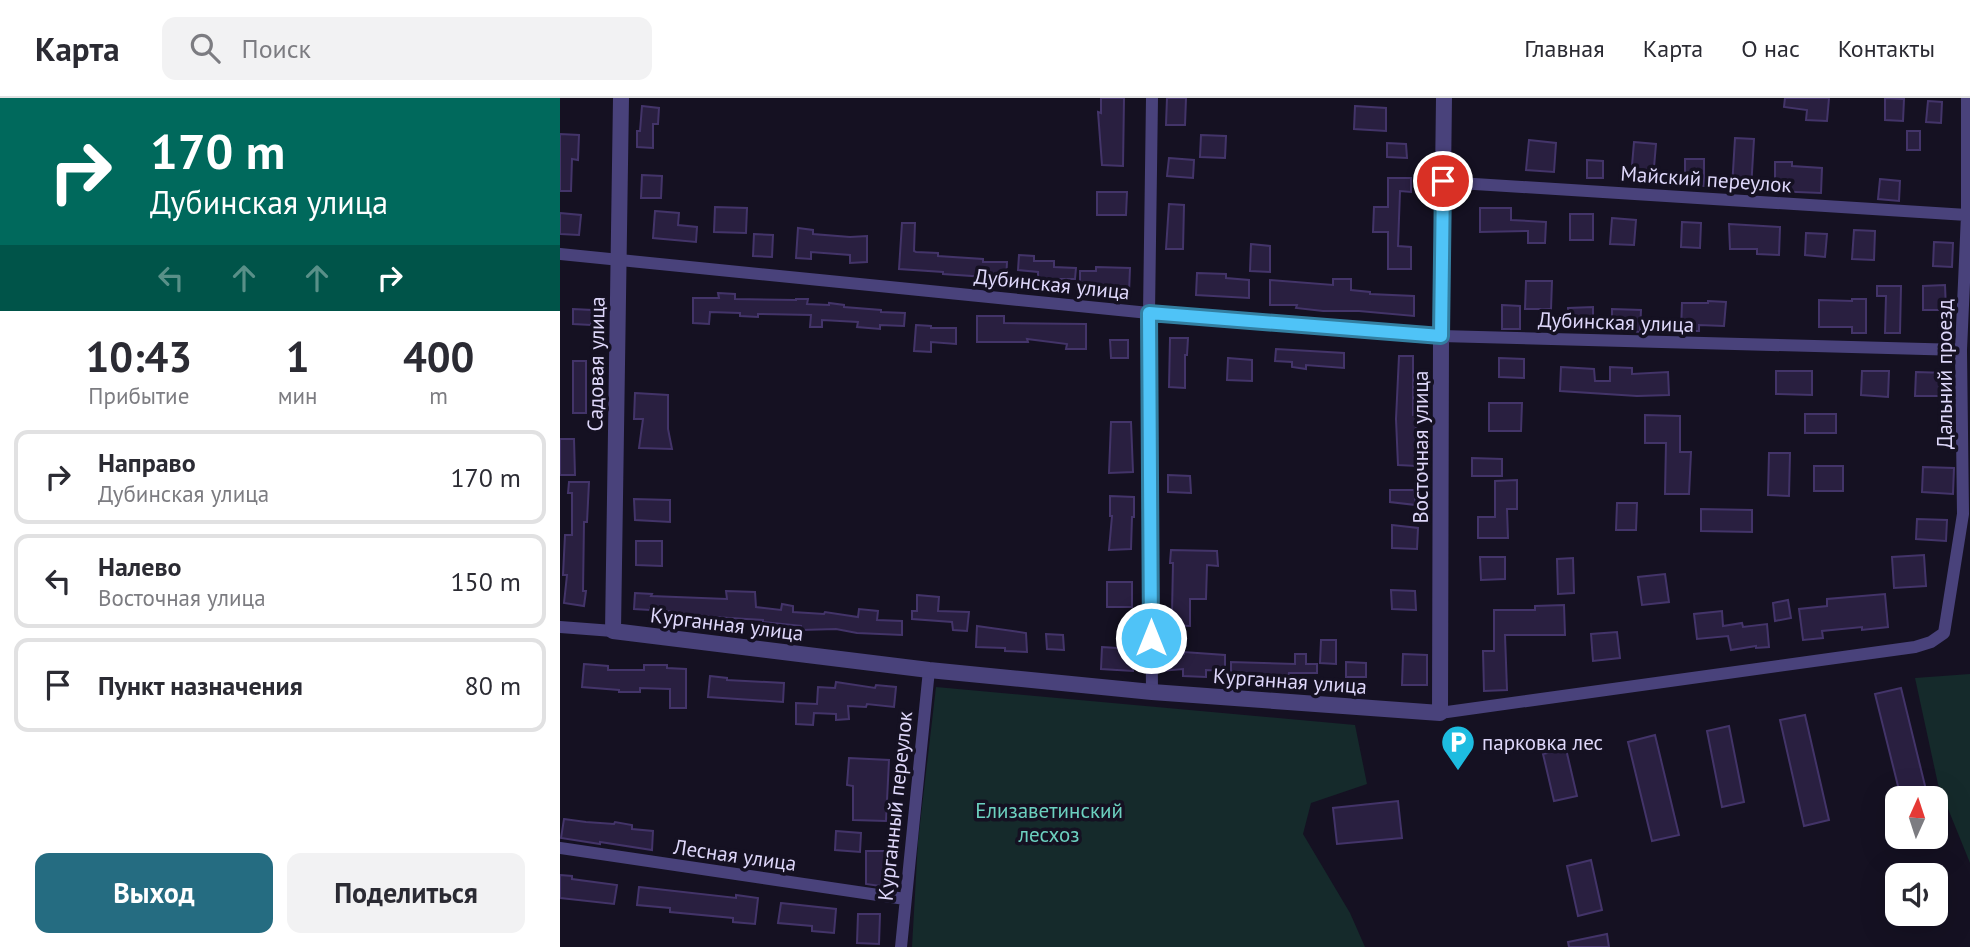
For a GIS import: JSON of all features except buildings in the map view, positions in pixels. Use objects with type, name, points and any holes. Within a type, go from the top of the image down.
[{"type":"street","name":"Садовая улица","points":[[614,631],[621,98]]},
{"type":"street","points":[[1152,98],[1149,313],[1152,692]]},
{"type":"street","name":"Восточная улица","points":[[1440,713],[1444,98]]},
{"type":"street","name":"Дальний проезд","points":[[1931,642],[1944,633],[1963,514],[1961,350],[1966,215],[1966,98]]},
{"type":"street","name":"Майский переулок","points":[[1443,181],[1966,215]]},
{"type":"street","name":"Дубинская улица","points":[[560,254],[1149,313],[1441,336],[1961,350]]},
{"type":"street","name":"Курганная улица","points":[[560,626],[929,670],[1152,692],[1440,713],[1915,647],[1931,642]]},
{"type":"street","name":"Курганный переулок","points":[[901,947],[929,670]]},
{"type":"street","name":"Лесная улица","points":[[560,848],[905,899]]},
{"type":"green space","points":[[1970,674],[1970,863],[1948,809],[1948,786],[1938,784],[1915,678]]},
{"type":"green space","name":"Елизаветинский лесхоз","points":[[936,687],[1355,725],[1367,784],[1311,803],[1303,834],[1350,913],[1365,947],[912,947],[918,841]]},
{"type":"place","name":"парковка лес","points":[[1458,772]]},
{"type":"route","points":[[1151,638],[1149,313],[1441,336],[1443,181]]}]
